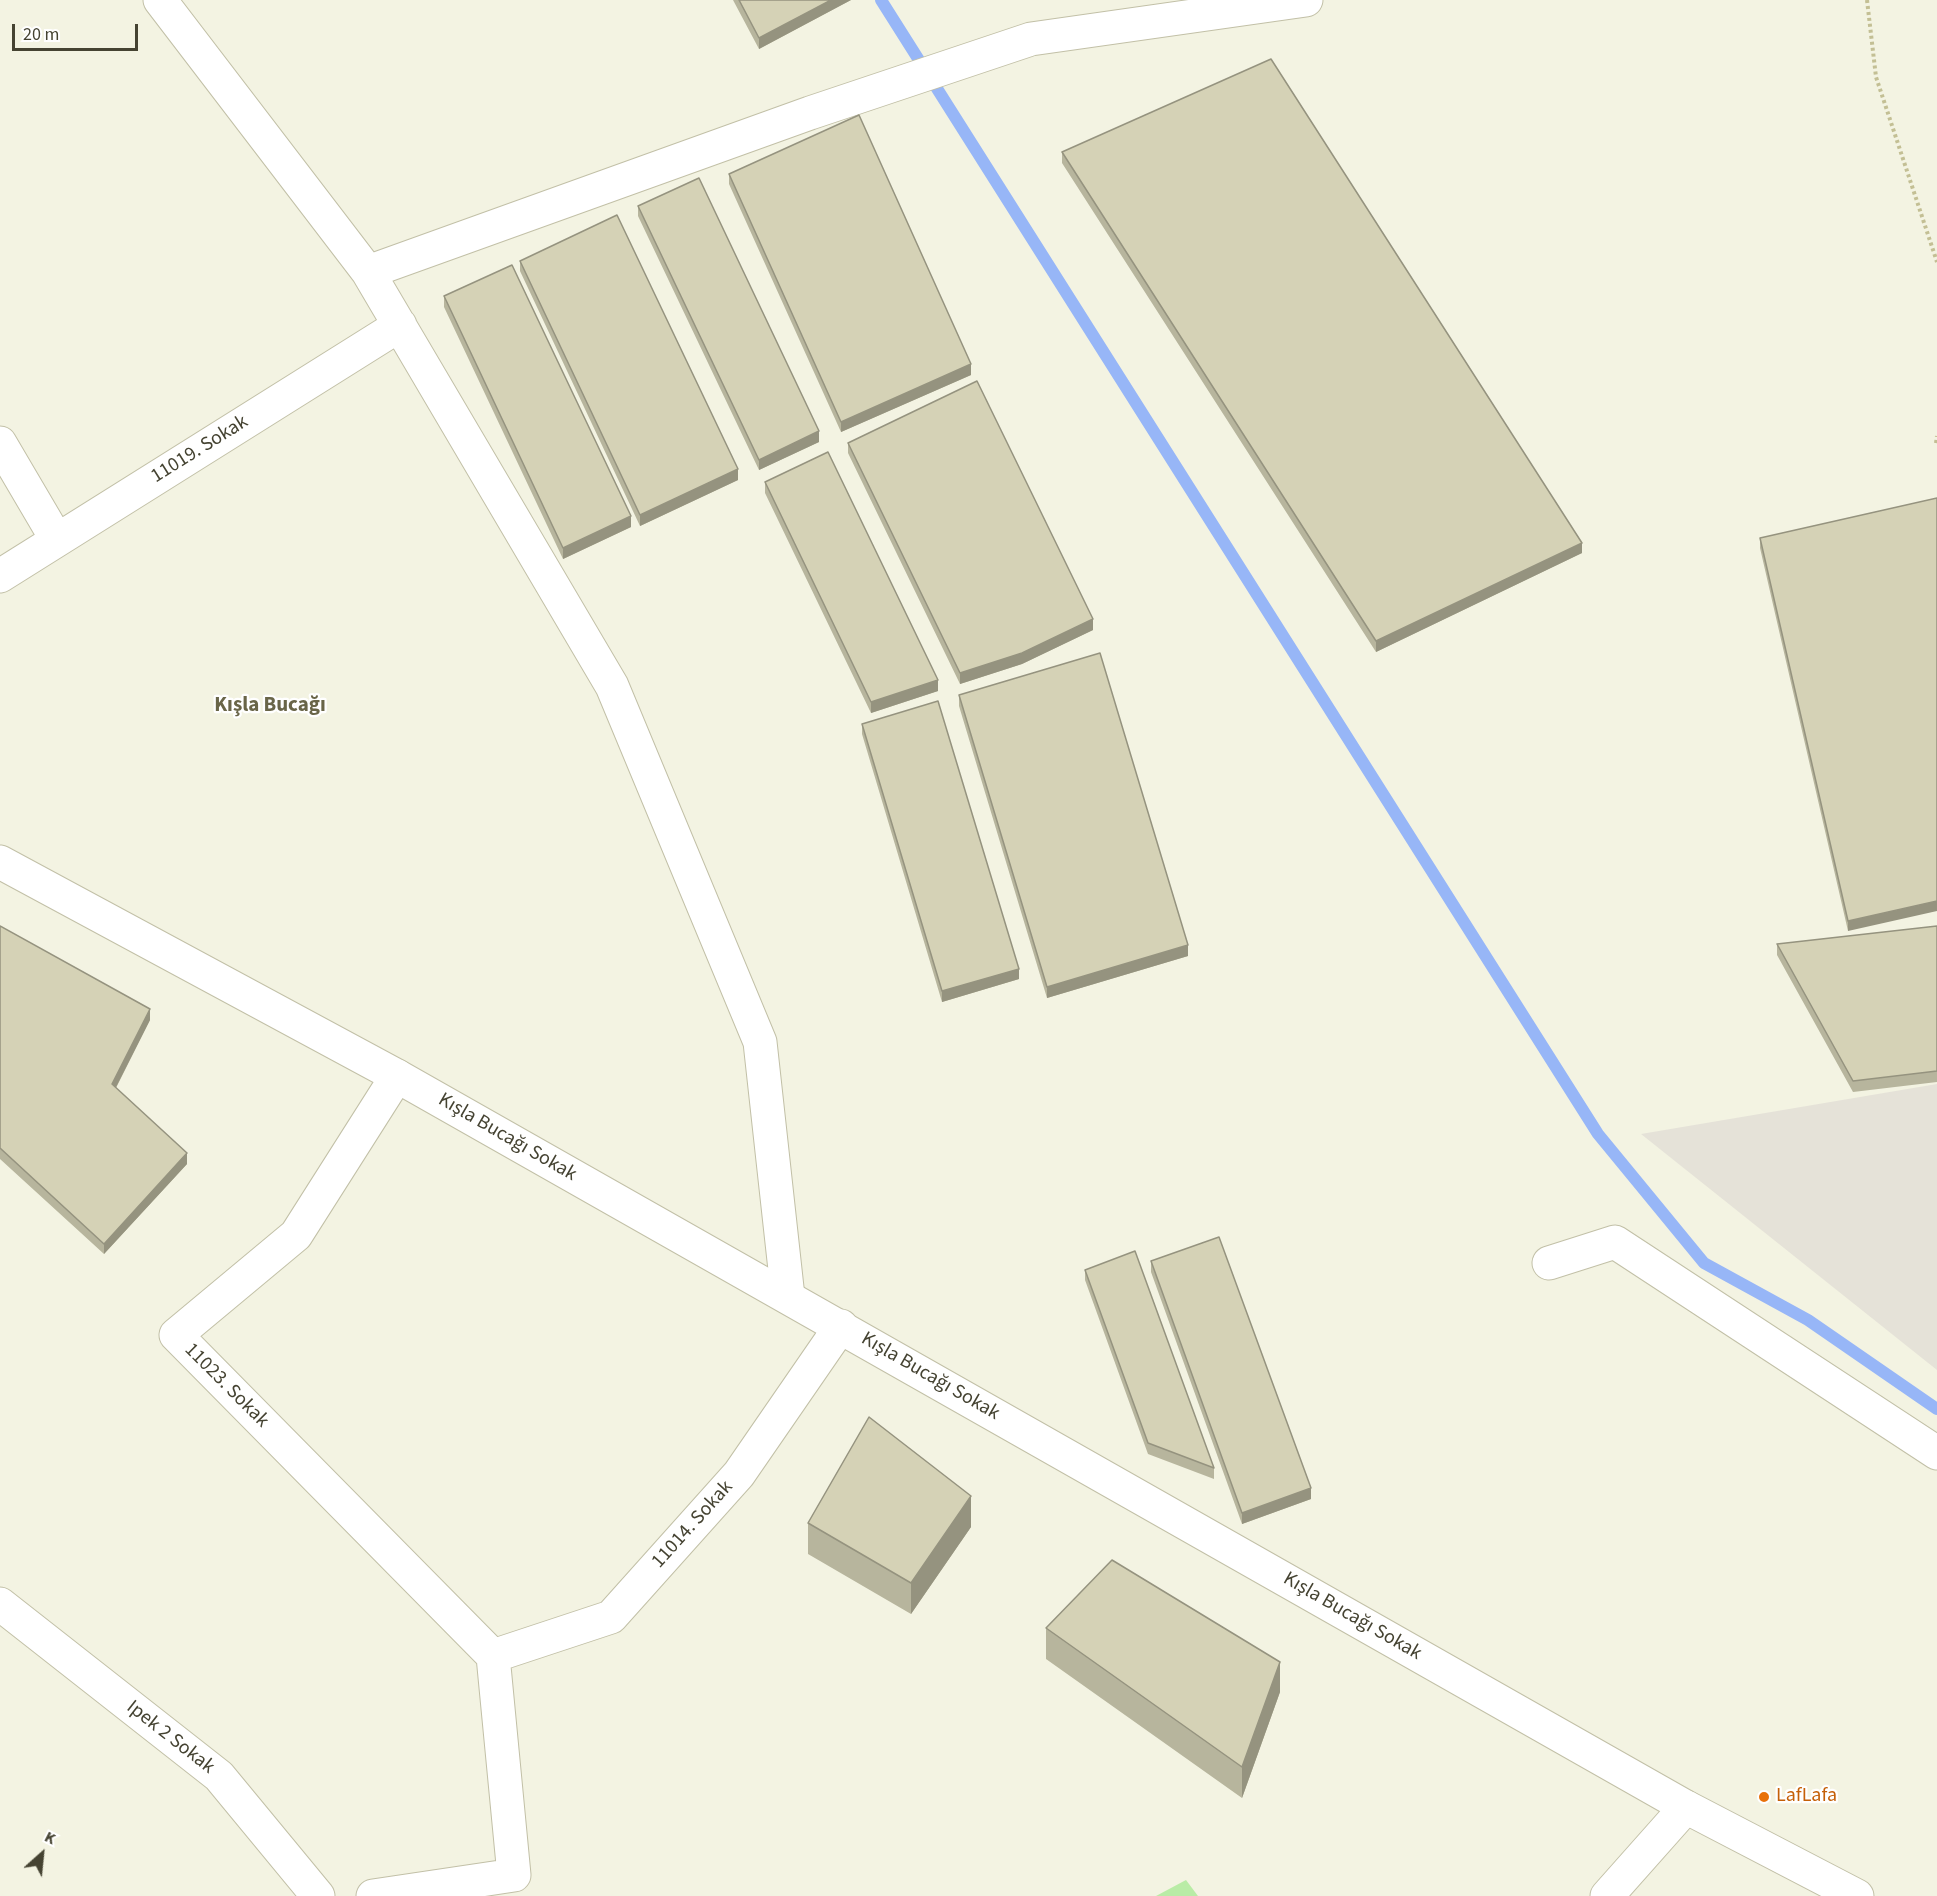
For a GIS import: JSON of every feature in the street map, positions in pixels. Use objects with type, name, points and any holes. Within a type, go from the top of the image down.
[{"type":"street","points":[[160,0],[368,272],[612,686],[760,1041],[788,1297]]},
{"type":"street","points":[[368,272],[810,113],[1031,39],[1306,0]]},
{"type":"street","name":"11019. Sokak","points":[[0,576],[400,325]]},
{"type":"street","points":[[0,443],[57,540]]},
{"type":"street","name":"Kışla Bucağı Sokak","points":[[0,862],[398,1076],[1686,1807],[1857,1896]]},
{"type":"street","name":"11023. Sokak","points":[[398,1076],[296,1235],[176,1335],[493,1656]]},
{"type":"street","points":[[1549,1263],[1615,1242],[1937,1453]]},
{"type":"street","name":"11014. Sokak","points":[[493,1656],[611,1617],[739,1474],[841,1326]]},
{"type":"street","name":"Ipek 2 Sokak","points":[[0,1604],[219,1776],[318,1896]]},
{"type":"street","points":[[373,1896],[516,1886],[493,1656]]},
{"type":"street","points":[[1607,1896],[1686,1807]]},
{"type":"path","points":[[1867,0],[1876,77],[1937,262]]},
{"type":"path","points":[[1936,443],[1937,436]]},
{"type":"shaded area","points":[[1937,1084],[1937,1370],[1641,1134]]},
{"type":"green space","points":[[1186,1880],[1198,1896],[1156,1896]]},
{"type":"building","points":[[739,0],[831,0],[759,38]]},
{"type":"building","points":[[1271,59],[1582,543],[1376,641],[1062,152]]},
{"type":"building","points":[[859,115],[971,364],[841,422],[729,174]]},
{"type":"building","points":[[699,178],[819,431],[759,460],[638,206]]},
{"type":"building","points":[[617,215],[738,469],[640,515],[520,261]]},
{"type":"building","points":[[512,265],[631,516],[563,548],[444,296]]},
{"type":"building","points":[[977,381],[1093,619],[1022,653],[960,673],[848,443]]},
{"type":"building","points":[[828,452],[938,680],[871,702],[765,482]]},
{"type":"building","points":[[1937,498],[1937,901],[1848,921],[1760,538]]},
{"type":"building","points":[[1100,653],[1188,945],[1047,987],[959,695]]},
{"type":"building","points":[[938,701],[1019,969],[942,991],[862,724]]},
{"type":"building","points":[[0,926],[150,1009],[112,1084],[187,1153],[104,1244],[0,1148]]},
{"type":"building","points":[[1937,926],[1937,1071],[1853,1081],[1777,944]]},
{"type":"building","points":[[1219,1237],[1311,1488],[1242,1513],[1151,1261]]},
{"type":"building","points":[[1135,1251],[1214,1468],[1148,1443],[1085,1270]]},
{"type":"building","points":[[869,1417],[971,1496],[911,1583],[808,1523]]},
{"type":"building","points":[[1112,1560],[1280,1662],[1242,1767],[1046,1628]]},
{"type":"waterway","points":[[881,0],[1598,1134],[1704,1263],[1808,1320],[1937,1409]]},
{"type":"place","name":"LafLafa","points":[[1764,1797]]},
{"type":"district","name":"Kışla Bucağı","points":[[270,706]]}]
